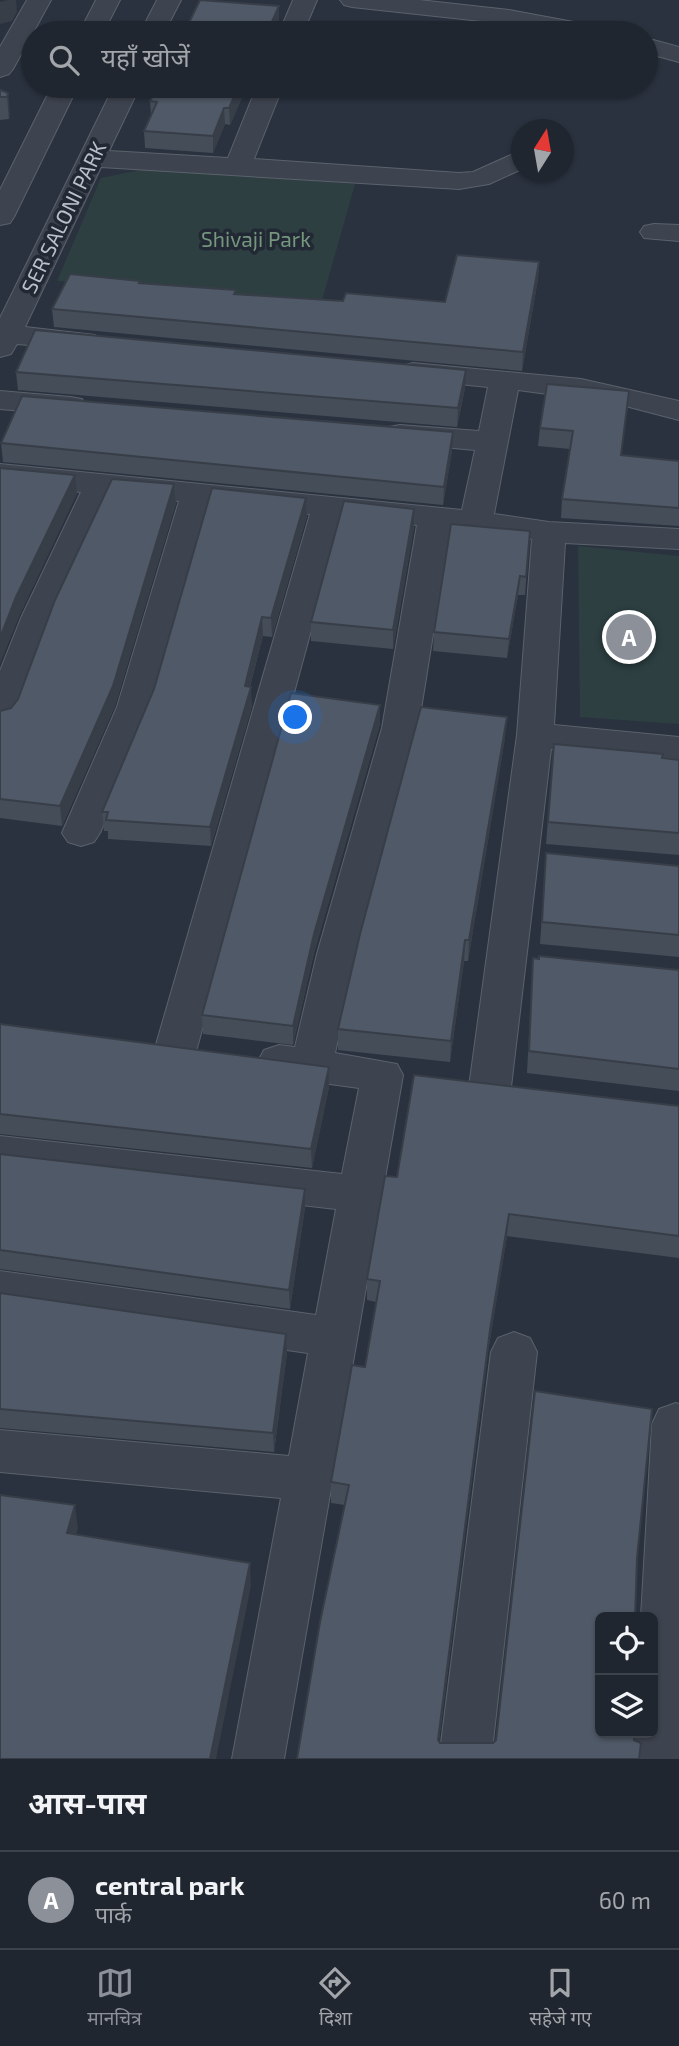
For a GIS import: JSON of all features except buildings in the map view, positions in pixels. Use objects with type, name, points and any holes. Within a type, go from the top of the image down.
[{"type":"street","points":[[29,21],[39,0]]},
{"type":"street","points":[[97,21],[108,0]]},
{"type":"street","points":[[158,21],[169,0]]},
{"type":"street","points":[[296,21],[305,0]]},
{"type":"street","points":[[352,0],[530,21]]},
{"type":"street","points":[[6,69],[21,38]]},
{"type":"street","points":[[658,49],[679,55]]},
{"type":"street","points":[[22,215],[37,188],[62,98]]},
{"type":"street","name":"SER SALONI PARK","points":[[4,341],[22,215],[37,188],[92,158],[121,98]]},
{"type":"street","points":[[238,165],[265,98]]},
{"type":"street","points":[[92,158],[415,177],[456,183],[487,178],[511,164]]},
{"type":"street","points":[[4,341],[118,344]]},
{"type":"street","points":[[380,369],[505,380],[634,397],[679,411]]},
{"type":"street","points":[[476,521],[505,380]]},
{"type":"street","points":[[0,400],[96,408]]},
{"type":"street","points":[[369,432],[492,442]]},
{"type":"street","points":[[0,474],[476,521],[550,532],[679,539]]},
{"type":"street","points":[[0,717],[38,618],[101,484]]},
{"type":"street","points":[[81,833],[135,706],[198,493]]},
{"type":"street","points":[[329,506],[193,1051],[530,1092]]},
{"type":"street","points":[[312,1065],[337,954],[400,728],[435,517]]},
{"type":"street","points":[[489,1087],[535,735],[550,532]]},
{"type":"street","points":[[535,735],[679,749]]},
{"type":"street","points":[[519,857],[559,861]]},
{"type":"street","points":[[506,958],[546,962]]},
{"type":"street","points":[[258,1759],[360,1194],[418,1079]]},
{"type":"street","points":[[0,1153],[360,1194]]},
{"type":"street","points":[[0,1290],[334,1337]]},
{"type":"street","points":[[465,1759],[514,1352]]},
{"type":"street","points":[[659,1759],[676,1424]]},
{"type":"street","points":[[0,1451],[308,1479]]},
{"type":"green space","name":"Shivaji Park","points":[[145,169],[355,184],[321,304],[57,281],[101,178]]},
{"type":"green space","points":[[578,546],[679,556],[679,724],[580,717]]},
{"type":"place","name":"central park","points":[[629,637]]}]
